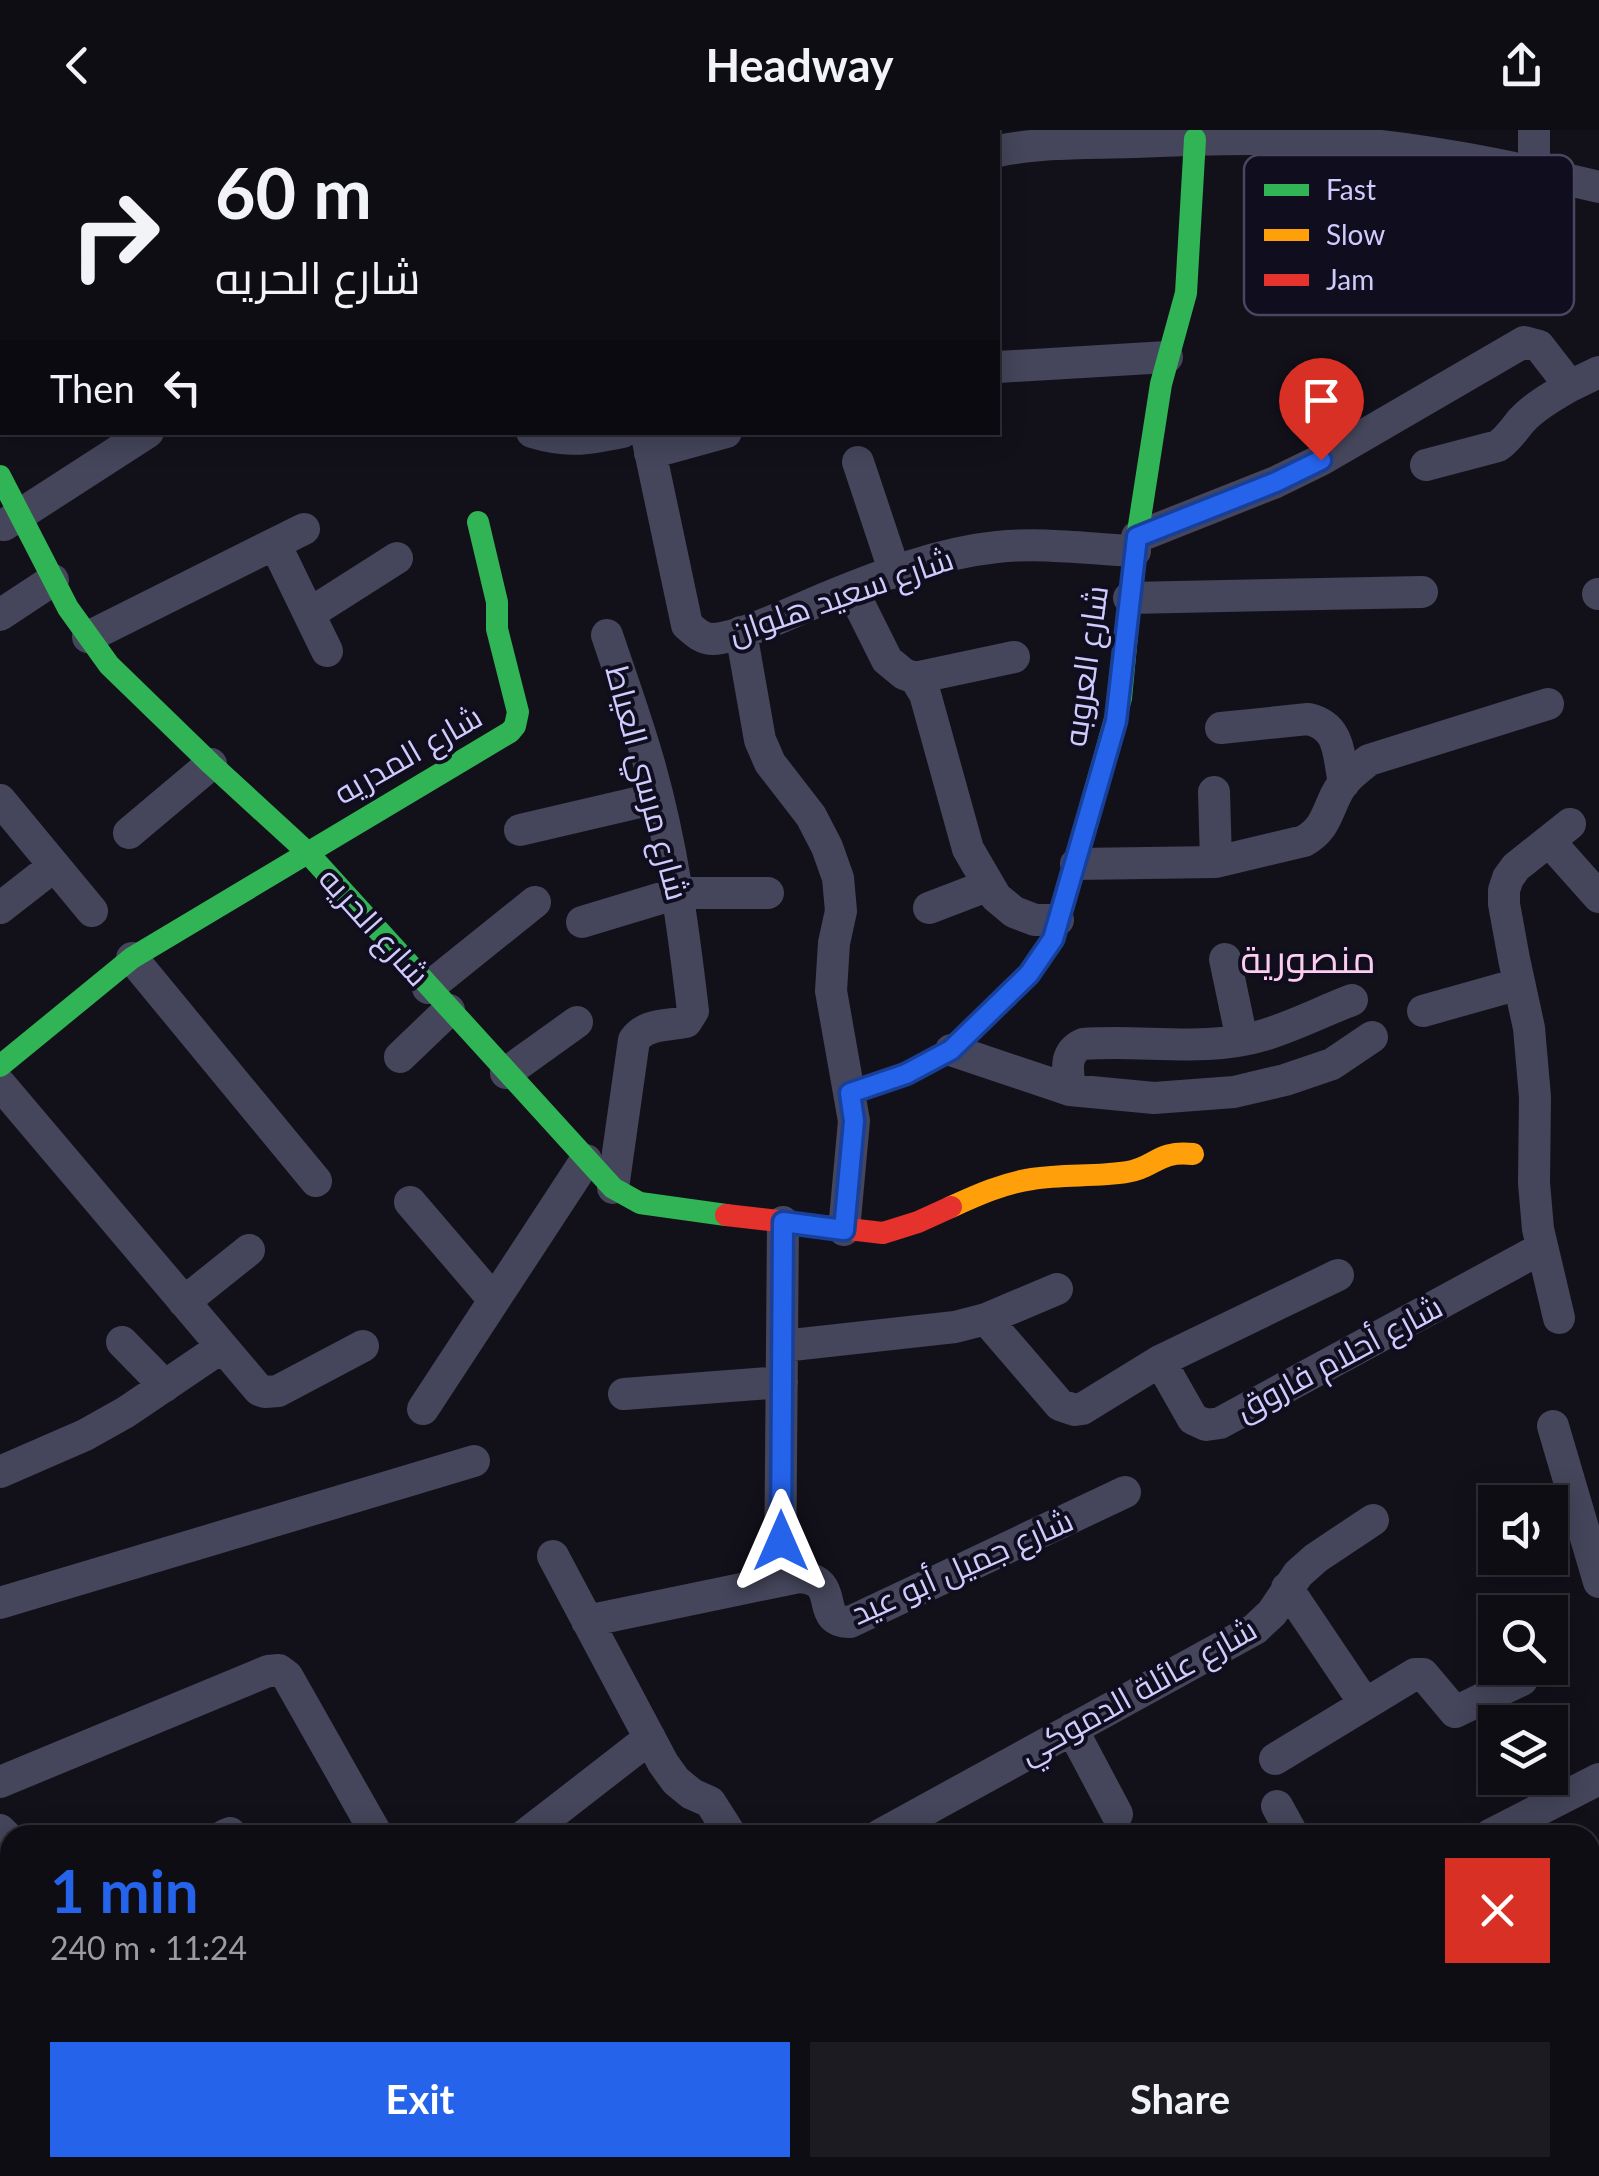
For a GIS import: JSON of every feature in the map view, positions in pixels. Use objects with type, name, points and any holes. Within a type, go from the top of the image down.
[{"type":"street","points":[[1002,144],[1075,137],[1195,140],[1276,134],[1331,142],[1366,138],[1450,155]]},
{"type":"street","name":"شارع العروبه","points":[[850,1093],[906,1074],[951,1050],[1029,974],[1053,939],[1116,721],[1136,544],[1167,357],[1186,292],[1195,140]]},
{"type":"street","points":[[1331,142],[1331,155]]},
{"type":"street","points":[[1574,181],[1599,187]]},
{"type":"street","points":[[1136,544],[1321,460],[1524,342],[1539,346],[1585,379],[1546,399],[1498,446],[1426,465]]},
{"type":"street","points":[[1000,367],[1167,357]]},
{"type":"street","points":[[10,520],[143,435]]},
{"type":"street","points":[[542,435],[558,440],[606,435]]},
{"type":"street","points":[[648,443],[705,435]]},
{"type":"street","name":"شارع سعيد هلوان","points":[[648,443],[688,625],[698,635],[712,639],[742,632],[851,588],[946,556],[998,547],[1136,544]]},
{"type":"street","points":[[858,462],[894,572]]},
{"type":"street","name":"شارع الحريه","points":[[0,476],[10,520],[110,665],[306,852],[613,1188],[640,1203],[663,1208],[883,1233],[905,1228],[1022,1180],[1132,1172],[1163,1156],[1193,1154]]},
{"type":"street","name":"شارع المدريه","points":[[306,852],[515,726],[518,712],[497,629],[497,602],[478,522]]},
{"type":"street","points":[[88,637],[290,536],[309,614],[327,651]]},
{"type":"street","points":[[309,614],[397,558]]},
{"type":"street","points":[[0,616],[53,580]]},
{"type":"street","points":[[851,588],[887,660],[904,674],[915,678],[1014,657]]},
{"type":"street","points":[[1129,598],[1422,592]]},
{"type":"street","points":[[742,632],[760,740],[770,764],[811,816],[838,878],[841,911],[831,992],[854,1121],[844,1230]]},
{"type":"street","name":"شارع مرسي العياط","points":[[607,635],[657,798],[678,893],[693,1011],[686,1022],[642,1030],[634,1040],[613,1188]]},
{"type":"street","points":[[915,678],[931,711],[968,849],[996,897],[1014,912],[1036,920],[1058,920]]},
{"type":"street","points":[[1076,864],[1216,862],[1293,844],[1314,835],[1323,826],[1336,794],[1350,774],[1370,760],[1548,704]]},
{"type":"street","points":[[1222,728],[1316,720],[1335,739],[1344,783]]},
{"type":"street","points":[[129,832],[211,764]]},
{"type":"street","points":[[1214,792],[1216,862]]},
{"type":"street","points":[[520,830],[657,798]]},
{"type":"street","points":[[4,812],[92,912]]},
{"type":"street","points":[[1559,1318],[1538,1229],[1534,1183],[1536,1096],[1529,1028],[1504,890],[1516,867],[1560,833],[1599,897]]},
{"type":"street","points":[[0,1066],[132,958],[306,852]]},
{"type":"street","points":[[0,908],[54,866]]},
{"type":"street","points":[[928,908],[989,885]]},
{"type":"street","points":[[582,922],[678,893],[768,894]]},
{"type":"street","points":[[400,1058],[439,999],[535,902]]},
{"type":"street","points":[[132,958],[316,1181]]},
{"type":"street","points":[[1225,960],[1242,1040]]},
{"type":"street","points":[[1423,1011],[1519,984]]},
{"type":"street","points":[[1070,1090],[1070,1055],[1083,1044],[1186,1045],[1242,1040],[1263,1036],[1352,1000]]},
{"type":"street","points":[[506,1073],[576,1022]]},
{"type":"street","points":[[951,1050],[1070,1090],[1154,1098],[1234,1092],[1286,1080],[1332,1064],[1372,1037]]},
{"type":"street","points":[[0,1084],[259,1390],[272,1392],[363,1346]]},
{"type":"street","points":[[423,1408],[586,1160]]},
{"type":"street","points":[[410,1202],[494,1300]]},
{"type":"street","points":[[780,1581],[783,1222]]},
{"type":"street","name":"شارع أحلام فاروق","points":[[1160,1361],[1193,1419],[1213,1424],[1542,1248]]},
{"type":"street","points":[[184,1302],[249,1250]]},
{"type":"street","points":[[986,1320],[1060,1405],[1082,1408],[1160,1361],[1338,1274]]},
{"type":"street","points":[[782,1346],[955,1327],[986,1320],[1057,1289]]},
{"type":"street","points":[[122,1342],[164,1386]]},
{"type":"street","points":[[0,1472],[85,1435],[126,1412],[222,1347]]},
{"type":"street","points":[[624,1394],[782,1382]]},
{"type":"street","points":[[1553,1426],[1599,1582]]},
{"type":"street","points":[[0,1603],[474,1461]]},
{"type":"street","name":"شارع جميل أبو عيد","points":[[587,1620],[799,1577],[823,1586],[830,1614],[839,1622],[850,1622],[1125,1492]]},
{"type":"street","name":"شارع عائلة الدموكي","points":[[920,1825],[1072,1730],[1255,1629],[1272,1614],[1287,1588],[1316,1558],[1374,1520]]},
{"type":"street","points":[[553,1556],[676,1781],[710,1802],[725,1825]]},
{"type":"street","points":[[1287,1588],[1365,1704]]},
{"type":"street","points":[[0,1782],[268,1670],[279,1670],[287,1676],[372,1825]]},
{"type":"street","points":[[1275,1759],[1414,1674],[1421,1673],[1451,1710],[1458,1712],[1512,1685]]},
{"type":"street","points":[[1072,1730],[1117,1814]]},
{"type":"street","points":[[538,1825],[650,1738]]},
{"type":"street","points":[[1509,1825],[1599,1779]]},
{"type":"street","points":[[1276,1806],[1287,1825]]},
{"type":"traffic: fast","points":[[850,1093],[906,1073],[951,1050],[1029,974],[1053,939],[1121,698],[1135,551],[1161,384],[1186,293],[1195,139]]},
{"type":"traffic: fast","points":[[0,476],[68,608],[109,665],[307,852],[613,1188],[640,1203],[726,1215]]},
{"type":"traffic: fast","points":[[0,1066],[132,958],[510,732],[518,712],[497,629],[497,602],[478,522]]},
{"type":"traffic: slow","points":[[951,1207],[1022,1181],[1127,1172],[1171,1155],[1193,1154]]},
{"type":"traffic: jam","points":[[726,1215],[883,1233],[951,1207]]},
{"type":"district","name":"منصورية","points":[[1308,960]]},
{"type":"route","points":[[781,1541],[783,1222],[844,1230],[854,1121],[850,1093],[906,1074],[951,1050],[1029,974],[1053,939],[1116,721],[1137,537],[1321,460]]}]
